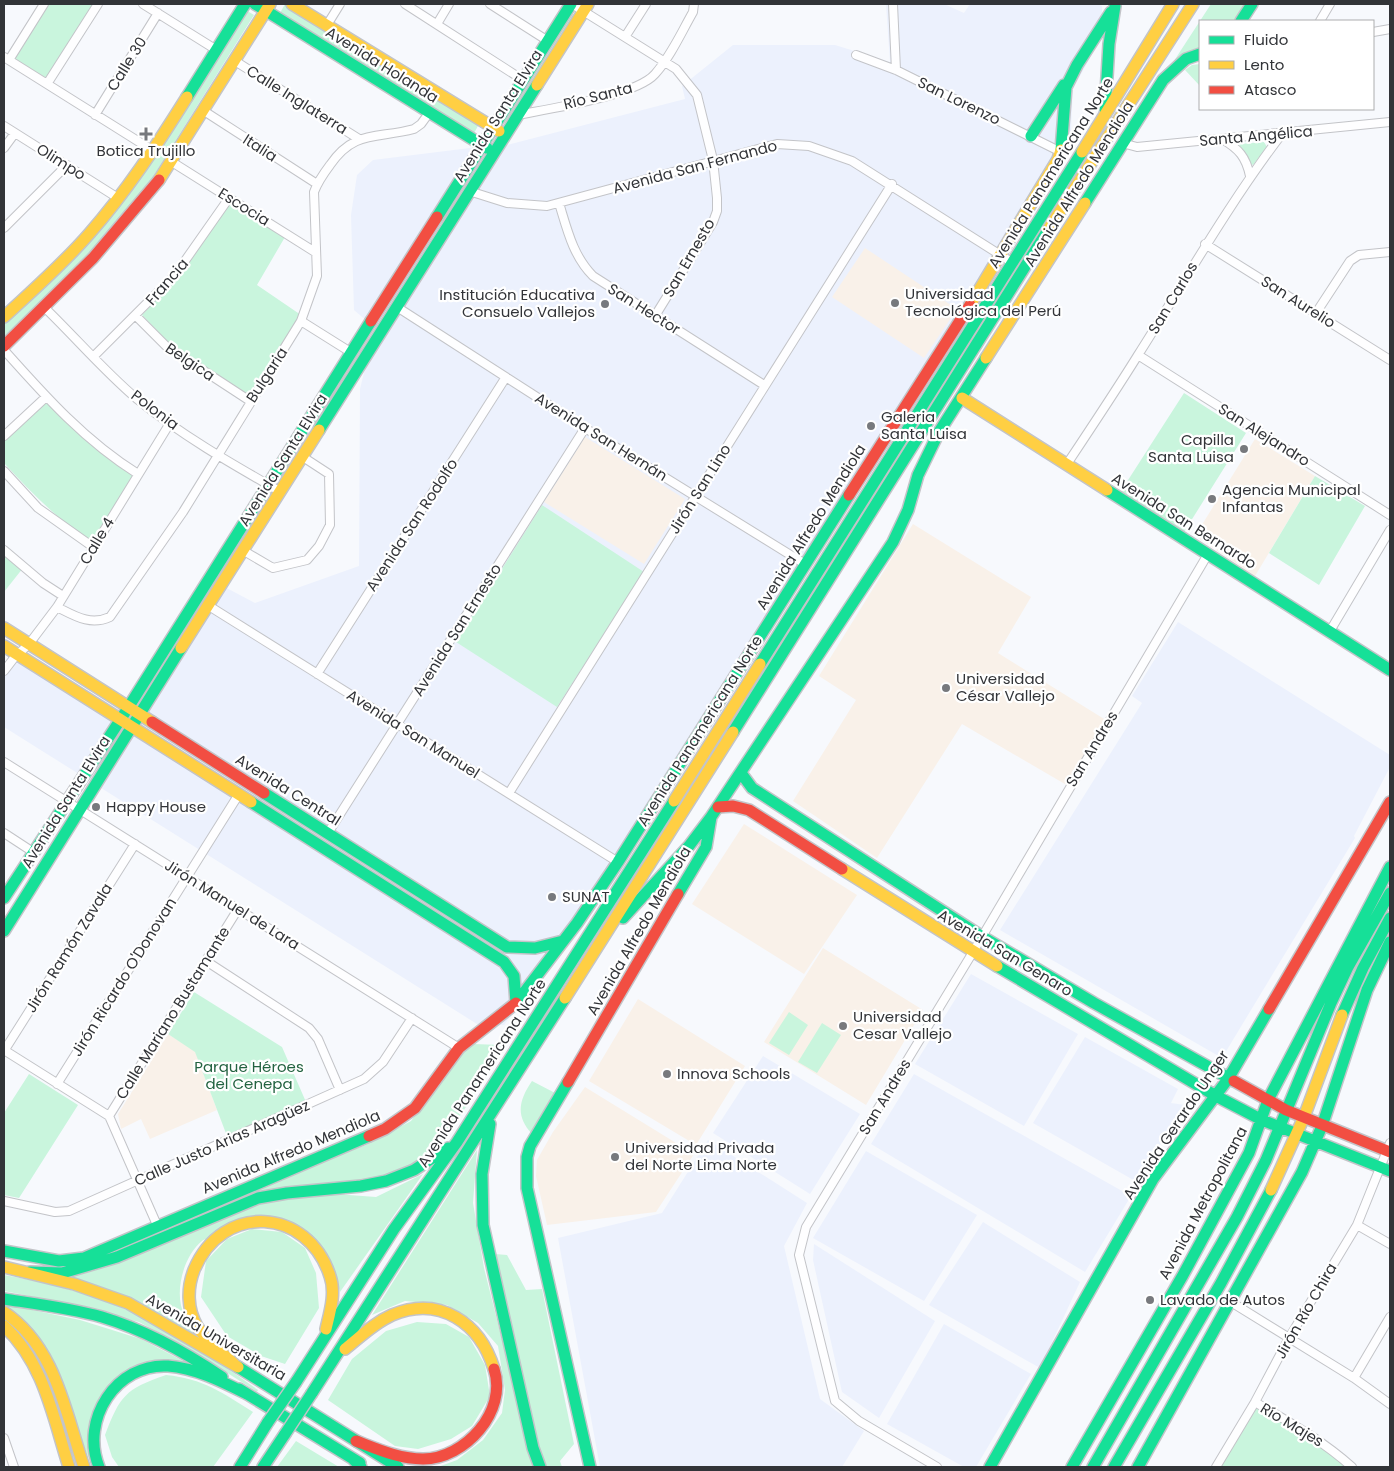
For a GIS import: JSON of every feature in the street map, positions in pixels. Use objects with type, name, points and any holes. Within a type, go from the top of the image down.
[{"type":"main road","points":[[4,317],[74,251],[118,198],[152,150],[214,49],[245,4]]},
{"type":"main road","name":"Avenida Holanda","points":[[255,4],[268,7],[429,113],[494,152]]},
{"type":"main road","name":"Avenida Holanda","points":[[292,4],[505,135]]},
{"type":"main road","name":"Avenida Santa Elvira","points":[[4,898],[128,708],[352,353],[481,144],[571,4]]},
{"type":"main road","name":"Avenida Panamericana Norte","points":[[240,1467],[394,1229],[457,1142],[1013,263],[1173,4]]},
{"type":"main road","name":"Avenida Panamericana Norte","points":[[263,1467],[494,1112],[1041,240],[1193,4]]},
{"type":"main road","points":[[1242,20],[1252,4]]},
{"type":"main road","points":[[1105,112],[1109,72],[1109,31],[1116,5]]},
{"type":"main road","name":"Avenida Alfredo Mendiola","points":[[4,1251],[59,1261],[72,1261],[92,1255],[157,1225],[385,1129],[415,1108],[460,1048],[475,1033],[499,1018],[516,1003],[577,923],[618,862],[1001,255],[1061,152],[1063,143],[1064,96],[1070,78],[1116,5]]},
{"type":"main road","points":[[4,346],[87,266],[144,200],[172,162],[268,7]]},
{"type":"main road","name":"Avenida Santa Elvira","points":[[4,931],[138,714],[244,551],[586,7]]},
{"type":"main road","name":"Avenida Alfredo Mendiola","points":[[590,1467],[527,1188],[527,1157],[534,1138],[706,847],[714,812],[893,542],[908,510],[918,475],[939,432],[1163,80],[1186,59],[1199,54]]},
{"type":"main road","points":[[1031,136],[1058,92],[1070,78]]},
{"type":"main road","points":[[372,320],[384,328]]},
{"type":"main road","name":"Avenida San Bernardo","points":[[962,398],[1390,670]]},
{"type":"main road","name":"Avenida Central","points":[[4,628],[128,708],[328,832],[454,922],[510,968],[515,982],[516,1003]]},
{"type":"main road","name":"Avenida Central","points":[[4,646],[239,794],[454,922],[517,950],[541,948],[563,941]]},
{"type":"main road","name":"Avenida San Genaro","points":[[740,773],[752,788],[871,867],[981,936],[1228,1079],[1286,1110],[1322,1126],[1389,1149]]},
{"type":"main road","name":"Avenida Gerardo Unger","points":[[990,1467],[1153,1179],[1228,1079],[1390,802]]},
{"type":"main road","name":"Avenida San Genaro","points":[[714,812],[733,806],[749,810],[973,952],[1216,1096],[1262,1120],[1386,1169]]},
{"type":"main road","points":[[604,936],[640,901],[689,846],[714,812]]},
{"type":"main road","points":[[861,881],[871,867]]},
{"type":"main road","name":"Avenida Metropolitana","points":[[1072,1467],[1183,1275],[1249,1153],[1268,1100],[1390,867]]},
{"type":"main road","points":[[1093,1467],[1236,1217],[1266,1160],[1331,1003],[1348,967],[1390,893]]},
{"type":"main road","points":[[1114,1467],[1237,1253],[1276,1181],[1304,1117],[1350,996],[1390,918]]},
{"type":"main road","points":[[1138,1467],[1290,1196],[1322,1126],[1356,1020],[1386,962],[1390,942]]},
{"type":"main road","points":[[1350,996],[1356,1020]]},
{"type":"main road","points":[[494,1112],[480,1173],[483,1225],[533,1448],[540,1467]]},
{"type":"main road","points":[[30,1272],[62,1273],[117,1257],[228,1209],[271,1194],[377,1184],[414,1170],[457,1142]]},
{"type":"main road","points":[[234,1364],[197,1326],[191,1313],[189,1284],[193,1269],[209,1242],[219,1232],[235,1225],[253,1221],[276,1223],[300,1232],[314,1243],[322,1254],[331,1278],[332,1303],[324,1338]]},
{"type":"main road","points":[[1237,1253],[1268,1234]]},
{"type":"main road","name":"Avenida Universitaria","points":[[4,1267],[74,1284],[128,1304],[234,1364],[398,1467]]},
{"type":"main road","name":"Avenida Universitaria","points":[[4,1299],[79,1312],[128,1326],[189,1356],[246,1394],[357,1463],[367,1467]]},
{"type":"main road","points":[[333,1360],[362,1335],[388,1318],[400,1312],[416,1309],[448,1313],[463,1321],[486,1343],[493,1359],[497,1392],[493,1408],[476,1435],[462,1446],[449,1453],[423,1459],[397,1456],[356,1441]]},
{"type":"main road","points":[[4,1312],[29,1333],[48,1363],[84,1467]]},
{"type":"main road","points":[[4,1326],[21,1341],[34,1360],[69,1467]]},
{"type":"main road","points":[[1184,1346],[1190,1374]]},
{"type":"main road","points":[[99,1467],[92,1438],[100,1408],[112,1389],[127,1377],[144,1369],[164,1366],[186,1368],[246,1394]]},
{"type":"main road","points":[[234,1467],[250,1451]]},
{"type":"street","points":[[44,4],[6,58],[152,150]]},
{"type":"street","points":[[47,84],[98,4]]},
{"type":"street","points":[[143,4],[214,49]]},
{"type":"street","points":[[327,25],[340,4]]},
{"type":"street","points":[[405,4],[523,80]]},
{"type":"street","points":[[437,24],[449,4]]},
{"type":"street","points":[[490,4],[548,40]]},
{"type":"street","points":[[571,4],[586,7],[625,37],[664,61]]},
{"type":"street","points":[[625,37],[646,4]]},
{"type":"street","name":"Río Santa","points":[[517,116],[625,92],[644,83],[654,75],[664,61],[694,12],[694,4]]},
{"type":"street","points":[[893,4],[896,70]]},
{"type":"street","points":[[1321,20],[1330,4]]},
{"type":"street","name":"Calle 30","points":[[95,115],[158,13]]},
{"type":"street","points":[[1374,32],[1390,29]]},
{"type":"street","name":"San Lorenzo","points":[[856,55],[896,70],[1061,152]]},
{"type":"street","name":"Calle Inglaterra","points":[[235,61],[359,139]]},
{"type":"street","name":"San Ernesto","points":[[655,316],[713,222],[717,210],[713,160],[697,95],[676,69],[664,61]]},
{"type":"street","name":"Italia","points":[[204,112],[317,184]]},
{"type":"street","name":"Bulgaria","points":[[57,606],[80,619],[101,621],[110,617],[177,520],[250,400],[301,321],[317,276],[314,192],[317,184],[344,147],[359,139],[414,129],[421,124],[429,113]]},
{"type":"street","name":"Santa Angélica","points":[[1122,143],[1137,147],[1390,122]]},
{"type":"street","name":"Olimpo","points":[[4,126],[118,198]]},
{"type":"street","points":[[4,148],[15,133]]},
{"type":"street","name":"San Carlos","points":[[1067,464],[1138,355],[1205,244],[1250,176],[1281,134]]},
{"type":"street","points":[[1222,139],[1238,148],[1243,154],[1250,176]]},
{"type":"street","name":"Avenida San Fernando","points":[[469,191],[507,204],[547,206],[777,144],[809,146],[838,154],[892,184],[1013,263]]},
{"type":"street","name":"Escocia","points":[[172,162],[315,252]]},
{"type":"street","points":[[4,228],[67,166]]},
{"type":"street","name":"Jirón San Lino","points":[[509,793],[892,184]]},
{"type":"street","name":"Francia","points":[[94,356],[175,275],[229,198]]},
{"type":"street","name":"San Hector","points":[[559,203],[574,249],[584,268],[601,282],[764,385]]},
{"type":"street","name":"San Aurelio","points":[[1205,244],[1390,360]]},
{"type":"street","points":[[1316,313],[1350,261],[1359,255],[1390,252]]},
{"type":"street","name":"Avenida San Hernán","points":[[398,307],[585,428],[805,564]]},
{"type":"street","name":"Polonia","points":[[45,308],[94,356],[110,375],[138,400],[218,454],[281,492]]},
{"type":"street","name":"Belgica","points":[[136,316],[166,346],[250,400]]},
{"type":"street","points":[[301,321],[352,353]]},
{"type":"street","points":[[4,350],[46,397],[98,447],[138,474]]},
{"type":"street","name":"San Alejandro","points":[[1138,355],[1390,515]]},
{"type":"street","name":"Avenida San Rodolfo","points":[[317,674],[506,377]]},
{"type":"street","points":[[4,436],[46,397]]},
{"type":"street","name":"Calle 4","points":[[4,671],[29,644],[64,596],[170,423]]},
{"type":"street","name":"Avenida San Ernesto","points":[[328,832],[585,428]]},
{"type":"street","points":[[244,551],[273,568],[307,560],[319,546],[330,525],[329,474],[303,457]]},
{"type":"street","points":[[4,471],[38,508],[93,547]]},
{"type":"street","points":[[1330,631],[1390,530]]},
{"type":"street","points":[[4,550],[42,584],[64,596]]},
{"type":"street","name":"San Andres","points":[[937,1467],[859,1421],[835,1401],[799,1255],[806,1227],[973,952],[1208,554]]},
{"type":"street","name":"Avenida San Manuel","points":[[209,606],[618,862]]},
{"type":"street","name":"Jirón Manuel de Lara","points":[[4,762],[460,1048]]},
{"type":"street","name":"Jirón Ricardo O'Donovan","points":[[58,1084],[239,794]]},
{"type":"street","points":[[4,834],[33,852]]},
{"type":"street","name":"Jirón Ramón Zavala","points":[[4,1051],[135,844]]},
{"type":"street","name":"Calle Mariano Bustamante","points":[[108,1116],[238,909]]},
{"type":"street","points":[[206,961],[309,1028],[318,1039],[340,1090]]},
{"type":"street","name":"Calle Justo Arias Aragüez","points":[[4,1201],[64,1212],[340,1090],[364,1079],[377,1069],[412,1018]]},
{"type":"street","points":[[4,1051],[108,1116],[157,1225]]},
{"type":"street","name":"Jirón Río Chira","points":[[1216,1467],[1255,1402],[1289,1338],[1357,1225],[1386,1169],[1389,1149]]},
{"type":"street","points":[[1357,1225],[1390,1244]]},
{"type":"street","points":[[1231,1302],[1354,1378],[1390,1404]]},
{"type":"street","points":[[1354,1378],[1390,1317]]},
{"type":"street","name":"Río Majes","points":[[1255,1402],[1332,1448],[1352,1467]]},
{"type":"street","points":[[4,1438],[14,1467]]},
{"type":"shaded area","points":[[886,4],[944,4],[964,13],[970,4],[1097,4],[1102,6],[1102,36],[1073,89],[1070,150],[978,306],[578,930],[504,1025],[477,1024],[4,727],[4,678],[14,662],[28,654],[129,716],[219,584],[255,603],[359,566],[360,389],[375,328],[354,310],[351,215],[357,175],[373,160],[470,148],[484,151],[685,99],[682,86],[733,45],[835,45],[890,62]]},
{"type":"shaded area","name":"Universidad Tecnológica del Perú","points":[[865,248],[957,309],[924,358],[832,297]]},
{"type":"shaded area","points":[[585,437],[685,499],[644,564],[544,502]]},
{"type":"shaded area","points":[[1255,439],[1315,476],[1255,576],[1195,536]]},
{"type":"shaded area","name":"Universidad César Vallejo","points":[[913,524],[1031,597],[998,653],[1109,722],[1070,787],[962,724],[877,858],[793,801],[856,700],[819,676]]},
{"type":"shaded area","points":[[1178,622],[1390,755],[1390,767],[1354,836],[1355,838],[1222,1058],[1000,930],[1142,703],[1132,696]]},
{"type":"shaded area","points":[[744,824],[857,895],[804,974],[692,904]]},
{"type":"shaded area","name":"Universidad Cesar Vallejo","points":[[823,948],[923,1010],[866,1105],[764,1042]]},
{"type":"shaded area","points":[[971,974],[1078,1034],[1024,1126],[915,1064]]},
{"type":"shaded area","name":"Innova Schools","points":[[638,999],[745,1066],[696,1145],[589,1081]]},
{"type":"shaded area","points":[[168,1034],[195,1051],[217,1110],[150,1139],[141,1119],[121,1129],[118,1114]]},
{"type":"shaded area","points":[[1085,1037],[1178,1089],[1171,1103],[1185,1105],[1137,1182],[1033,1123]]},
{"type":"shaded area","points":[[763,1056],[860,1114],[810,1194],[713,1133]]},
{"type":"shaded area","points":[[914,1074],[1131,1196],[1085,1272],[871,1144]]},
{"type":"shaded area","name":"Universidad Privada del Norte Lima Norte","points":[[585,1087],[694,1154],[656,1212],[547,1225],[536,1176],[537,1160],[553,1132]]},
{"type":"shaded area","points":[[708,1140],[807,1203],[784,1246],[820,1399],[864,1431],[842,1467],[600,1467],[558,1238],[662,1213]]},
{"type":"shaded area","points":[[866,1151],[977,1215],[924,1301],[813,1238]]},
{"type":"shaded area","points":[[983,1222],[1080,1282],[1040,1368],[929,1305]]},
{"type":"shaded area","points":[[814,1244],[935,1321],[879,1418],[842,1392],[813,1260]]},
{"type":"shaded area","points":[[944,1324],[1031,1374],[976,1467],[964,1467],[887,1424]]},
{"type":"green space","points":[[49,4],[95,4],[47,79],[14,58]]},
{"type":"green space","points":[[285,4],[479,124],[473,135],[280,13]]},
{"type":"green space","points":[[1211,4],[1249,4],[1239,20],[1201,20]]},
{"type":"green space","points":[[244,9],[254,15],[141,196],[74,272],[4,336],[4,321],[81,250]]},
{"type":"green space","points":[[570,12],[575,16],[506,124],[502,122]]},
{"type":"green space","points":[[1199,22],[1199,52],[1170,67]]},
{"type":"green space","points":[[1199,64],[1199,85],[1185,70],[1192,65]]},
{"type":"green space","points":[[1264,142],[1267,147],[1253,165],[1244,156],[1239,144]]},
{"type":"green space","points":[[230,201],[285,237],[257,285],[301,315],[248,396],[191,360],[167,341],[142,315],[179,276]]},
{"type":"green space","points":[[1184,393],[1246,433],[1184,532],[1121,491]]},
{"type":"green space","points":[[47,401],[66,422],[88,441],[134,475],[92,541],[56,515],[4,463],[4,441]]},
{"type":"green space","points":[[1315,476],[1365,506],[1319,585],[1269,553]]},
{"type":"green space","points":[[542,505],[644,572],[557,707],[456,642]]},
{"type":"green space","points":[[4,552],[23,568],[4,592]]},
{"type":"green space","name":"Parque Héroes del Cenepa","points":[[194,992],[282,1047],[306,1102],[227,1136],[195,1052],[168,1034]]},
{"type":"green space","points":[[789,1012],[808,1025],[789,1055],[769,1043]]},
{"type":"green space","points":[[822,1023],[841,1035],[817,1073],[798,1062]]},
{"type":"green space","points":[[474,1044],[500,1045],[505,1049],[441,1144],[418,1162],[379,1179],[206,1212],[289,1174],[366,1145],[411,1121],[464,1050]]},
{"type":"green space","points":[[29,1074],[78,1105],[19,1198],[4,1195],[4,1113]]},
{"type":"green space","points":[[532,1081],[557,1094],[532,1134],[523,1121],[521,1108],[524,1095]]},
{"type":"green space","points":[[477,1150],[473,1203],[484,1268],[534,1467],[438,1467],[457,1460],[483,1440],[502,1413],[505,1390],[498,1346],[478,1323],[447,1305],[405,1301],[372,1315]]},
{"type":"green space","points":[[423,1174],[340,1292],[333,1267],[276,1218],[202,1241],[195,1248],[185,1266],[180,1287],[180,1298],[185,1316],[206,1344],[70,1280],[72,1275],[250,1204],[322,1193],[376,1197]]},
{"type":"green space","points":[[252,1229],[282,1232],[305,1248],[316,1273],[319,1308],[285,1364],[261,1356],[227,1336],[201,1297],[206,1261],[227,1239]]},
{"type":"green space","points":[[495,1254],[507,1255],[526,1290],[542,1289],[574,1444],[560,1461],[562,1467],[546,1467],[541,1454]]},
{"type":"green space","points":[[4,1275],[71,1290],[135,1314],[186,1341],[258,1390],[257,1392],[193,1351],[139,1322],[60,1302],[4,1291]]},
{"type":"green space","points":[[4,1304],[80,1320],[141,1339],[195,1367],[158,1360],[100,1397],[92,1467],[56,1372]]},
{"type":"green space","points":[[417,1322],[446,1324],[469,1337],[485,1365],[490,1396],[472,1426],[451,1439],[418,1449],[395,1446],[328,1400],[352,1359],[386,1331]]},
{"type":"green space","points":[[166,1375],[202,1383],[253,1412],[213,1467],[119,1467],[112,1457],[105,1435],[115,1411],[133,1390]]},
{"type":"green space","points":[[1255,1407],[1324,1447],[1348,1467],[1221,1467]]},
{"type":"green space","points":[[296,1441],[339,1467],[277,1467]]},
{"type":"traffic: fast","points":[[187,97],[245,4]]},
{"type":"traffic: fast","points":[[255,4],[487,148]]},
{"type":"traffic: fast","points":[[437,217],[571,4]]},
{"type":"traffic: fast","points":[[1242,20],[1252,4]]},
{"type":"traffic: fast","points":[[1105,109],[1109,44],[1115,6]]},
{"type":"traffic: fast","points":[[1061,150],[1066,87],[1077,65],[1111,12]]},
{"type":"traffic: fast","points":[[1085,203],[1163,80],[1186,59],[1199,54]]},
{"type":"traffic: fast","points":[[319,430],[537,85]]},
{"type":"traffic: fast","points":[[1031,136],[1064,85]]},
{"type":"traffic: fast","points":[[760,664],[1082,152]]},
{"type":"traffic: fast","points":[[733,732],[1048,230]]},
{"type":"traffic: fast","points":[[4,898],[128,708],[371,321]]},
{"type":"traffic: fast","points":[[678,894],[706,847],[711,817],[893,542],[908,510],[918,475],[939,432],[986,358]]},
{"type":"traffic: fast","points":[[1107,490],[1390,670]]},
{"type":"traffic: fast","points":[[516,1003],[577,923],[618,862],[849,495]]},
{"type":"traffic: fast","points":[[4,931],[181,648]]},
{"type":"traffic: fast","points":[[741,773],[752,788],[981,936],[1094,1003],[1234,1081]]},
{"type":"traffic: fast","points":[[264,793],[507,947],[535,948],[563,941]]},
{"type":"traffic: fast","points":[[296,1382],[394,1229],[457,1142],[674,801]]},
{"type":"traffic: fast","points":[[251,802],[504,962],[514,976],[516,1003]]},
{"type":"traffic: fast","points":[[623,918],[689,846],[711,817]]},
{"type":"traffic: fast","points":[[1072,1467],[1183,1275],[1249,1153],[1268,1100],[1390,867]]},
{"type":"traffic: fast","points":[[1093,1467],[1237,1217],[1266,1160],[1331,1003],[1348,967],[1390,893]]},
{"type":"traffic: fast","points":[[1342,1015],[1363,968],[1390,918]]},
{"type":"traffic: fast","points":[[1138,1467],[1302,1172],[1322,1126],[1367,990],[1390,942]]},
{"type":"traffic: fast","points":[[997,966],[1216,1096],[1262,1120],[1390,1171]]},
{"type":"traffic: fast","points":[[312,1393],[565,998]]},
{"type":"traffic: fast","points":[[990,1467],[1153,1179],[1228,1079],[1269,1009]]},
{"type":"traffic: fast","points":[[568,1082],[530,1146],[527,1157],[527,1188],[590,1467]]},
{"type":"traffic: fast","points":[[490,1124],[482,1174],[483,1225],[533,1448],[540,1467]]},
{"type":"traffic: fast","points":[[4,1251],[59,1261],[84,1258],[369,1136]]},
{"type":"traffic: fast","points":[[30,1272],[62,1273],[117,1257],[258,1198],[287,1193],[361,1186],[386,1181],[414,1170],[448,1148]]},
{"type":"traffic: fast","points":[[1114,1467],[1221,1283],[1271,1190]]},
{"type":"traffic: fast","points":[[4,1299],[78,1311],[118,1322],[164,1342],[222,1377]]},
{"type":"traffic: fast","points":[[99,1467],[94,1449],[94,1431],[99,1414],[107,1398],[118,1384],[133,1374],[149,1368],[178,1367],[209,1376],[247,1394]]},
{"type":"traffic: fast","points":[[238,1367],[398,1467]]},
{"type":"traffic: fast","points":[[268,1422],[296,1382]]},
{"type":"traffic: fast","points":[[239,1389],[360,1463]]},
{"type":"traffic: fast","points":[[285,1434],[312,1393]]},
{"type":"traffic: fast","points":[[240,1467],[268,1422]]},
{"type":"traffic: fast","points":[[263,1467],[285,1434]]},
{"type":"traffic: fast","points":[[353,1459],[361,1467]]},
{"type":"traffic: slow","points":[[159,180],[270,4]]},
{"type":"traffic: slow","points":[[292,4],[499,131]]},
{"type":"traffic: slow","points":[[537,85],[588,4]]},
{"type":"traffic: slow","points":[[1082,152],[1173,4]]},
{"type":"traffic: slow","points":[[1048,230],[1193,4]]},
{"type":"traffic: slow","points":[[4,317],[48,277],[103,218],[141,168],[187,97]]},
{"type":"traffic: slow","points":[[970,305],[1058,159],[1061,150]]},
{"type":"traffic: slow","points":[[986,358],[1085,203]]},
{"type":"traffic: slow","points":[[962,398],[1107,490]]},
{"type":"traffic: slow","points":[[181,648],[319,430]]},
{"type":"traffic: slow","points":[[4,628],[152,722]]},
{"type":"traffic: slow","points":[[4,646],[251,802]]},
{"type":"traffic: slow","points":[[674,801],[760,664]]},
{"type":"traffic: slow","points":[[565,998],[733,732]]},
{"type":"traffic: slow","points":[[842,869],[997,966]]},
{"type":"traffic: slow","points":[[1271,1190],[1304,1117],[1342,1015]]},
{"type":"traffic: slow","points":[[234,1364],[209,1341],[197,1326],[191,1313],[189,1291],[194,1270],[207,1248],[224,1233],[244,1224],[264,1222],[285,1226],[303,1236],[319,1253],[332,1282],[332,1302],[326,1329]]},
{"type":"traffic: slow","points":[[4,1267],[74,1284],[128,1303],[238,1367]]},
{"type":"traffic: slow","points":[[345,1349],[367,1330],[392,1315],[410,1310],[442,1311],[456,1317],[479,1338],[488,1353],[494,1369]]},
{"type":"traffic: slow","points":[[4,1312],[22,1326],[36,1343],[47,1362],[64,1403],[84,1467]]},
{"type":"traffic: slow","points":[[4,1326],[18,1341],[38,1374],[46,1392],[69,1467]]},
{"type":"traffic: jam","points":[[4,346],[93,258],[159,180]]},
{"type":"traffic: jam","points":[[371,321],[437,217]]},
{"type":"traffic: jam","points":[[849,495],[970,305]]},
{"type":"traffic: jam","points":[[152,722],[264,793]]},
{"type":"traffic: jam","points":[[1269,1009],[1390,802]]},
{"type":"traffic: jam","points":[[718,807],[733,806],[749,810],[842,869]]},
{"type":"traffic: jam","points":[[568,1082],[678,894]]},
{"type":"traffic: jam","points":[[369,1136],[385,1129],[415,1108],[459,1048],[516,1003]]},
{"type":"traffic: jam","points":[[1234,1081],[1286,1110],[1390,1152]]},
{"type":"traffic: jam","points":[[356,1441],[388,1453],[414,1459],[439,1457],[454,1451],[468,1442],[489,1416],[495,1401],[497,1385],[494,1369]]},
{"type":"place","name":"Botica Trujillo","points":[[146,134]]},
{"type":"place","name":"Universidad Tecnológica del Perú","points":[[895,303]]},
{"type":"place","name":"Institución Educativa Consuelo Vallejos","points":[[605,304]]},
{"type":"place","name":"Galeria Santa Luisa","points":[[871,426]]},
{"type":"place","name":"Capilla Santa Luisa","points":[[1244,449]]},
{"type":"place","name":"Agencia Municipal Infantas","points":[[1212,499]]},
{"type":"place","name":"Universidad César Vallejo","points":[[946,688]]},
{"type":"place","name":"Happy House","points":[[96,807]]},
{"type":"place","name":"SUNAT","points":[[552,897]]},
{"type":"place","name":"Universidad Cesar Vallejo","points":[[843,1026]]},
{"type":"place","name":"Innova Schools","points":[[667,1074]]},
{"type":"place","name":"Universidad Privada del Norte Lima Norte","points":[[615,1157]]},
{"type":"place","name":"Lavado de Autos","points":[[1150,1300]]}]
